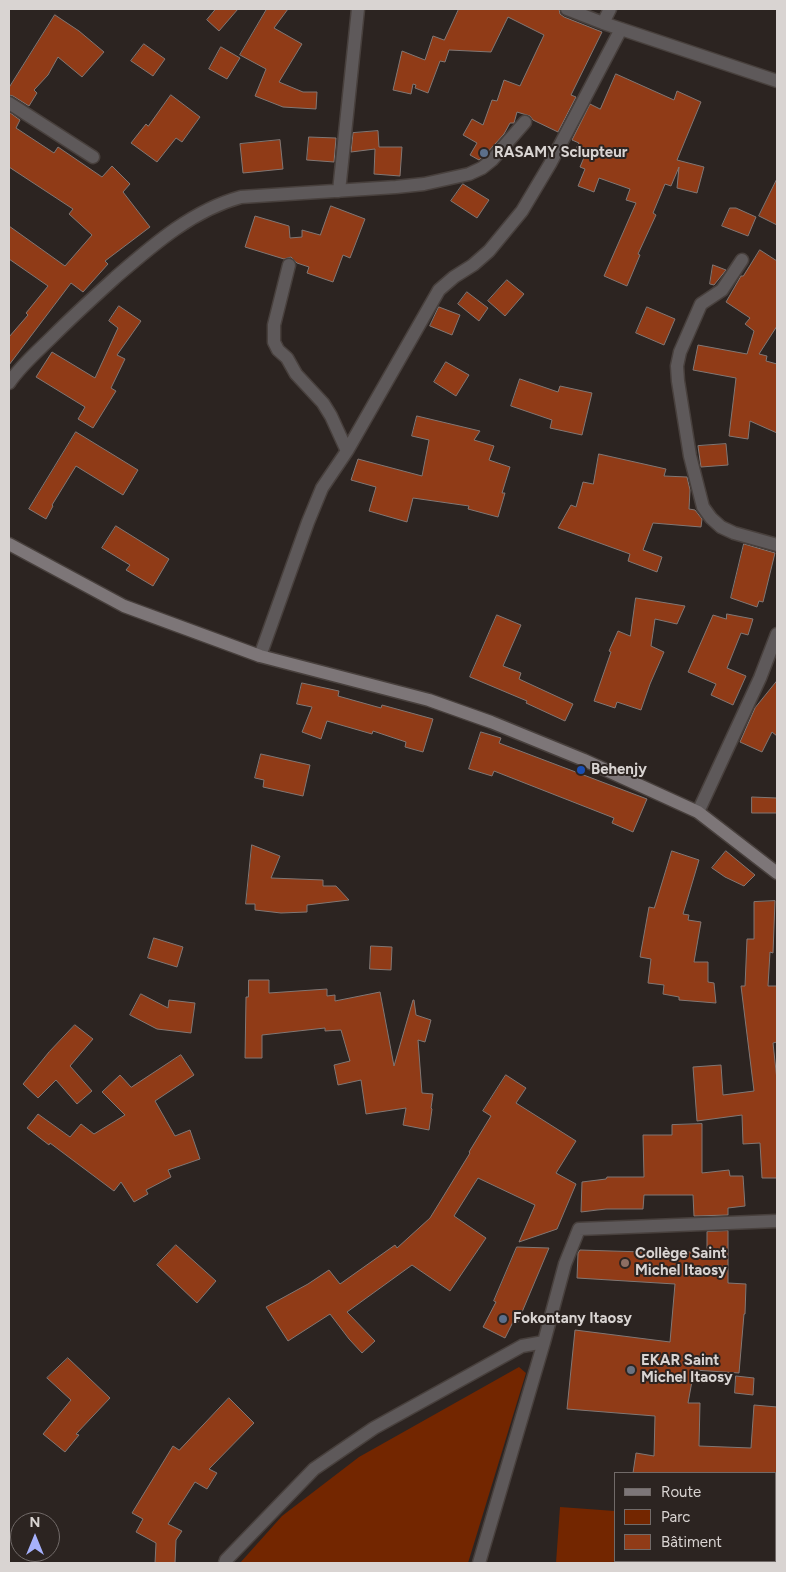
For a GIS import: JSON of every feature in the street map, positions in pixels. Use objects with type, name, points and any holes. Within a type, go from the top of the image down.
[{"type":"street","points":[[339,191],[358,9]]},
{"type":"street","points":[[567,9],[603,23],[777,81]]},
{"type":"street","points":[[603,23],[610,9]]},
{"type":"street","points":[[260,656],[322,488],[347,451],[439,290],[489,251],[522,211],[550,164],[622,29]]},
{"type":"street","points":[[9,103],[93,157]]},
{"type":"street","points":[[9,383],[75,314],[136,260],[172,231],[221,202],[241,197],[424,184],[470,174],[492,160],[525,122]]},
{"type":"street","points":[[742,260],[722,290],[701,304],[680,352],[677,366],[678,381],[690,456],[703,506],[711,518],[721,527],[734,533],[777,545]]},
{"type":"street","points":[[289,265],[274,324],[274,342],[278,350],[287,358],[296,374],[323,403],[347,451]]},
{"type":"street","points":[[9,544],[124,606],[260,656],[429,700],[491,722],[584,760],[698,812],[777,873]]},
{"type":"street","points":[[698,812],[760,678],[777,634]]},
{"type":"street","points":[[480,1563],[565,1264],[579,1228],[777,1221]]},
{"type":"street","points":[[225,1563],[314,1469],[383,1423],[522,1346],[544,1342]]},
{"type":"green space","points":[[519,1367],[526,1373],[468,1563],[240,1563],[282,1516],[359,1457]]},
{"type":"green space","points":[[560,1507],[614,1511],[614,1562],[629,1563],[556,1563]]},
{"type":"building","points":[[216,9],[238,9],[219,31],[207,20]]},
{"type":"building","points":[[267,9],[288,9],[274,28],[302,44],[279,82],[303,92],[317,92],[316,109],[283,107],[255,96],[266,69],[240,55]]},
{"type":"building","points":[[459,9],[559,9],[560,14],[564,17],[602,32],[571,95],[576,97],[558,132],[533,120],[530,116],[517,112],[514,123],[510,123],[504,134],[486,154],[479,160],[470,155],[477,143],[463,135],[472,119],[483,125],[492,100],[497,101],[504,80],[520,86],[544,35],[508,17],[491,52],[449,50],[445,62],[440,61],[428,93],[415,88],[416,85],[413,84],[411,94],[393,90],[402,51],[425,60],[433,36],[444,40]]},
{"type":"building","points":[[55,15],[79,31],[104,52],[82,77],[58,57],[48,75],[34,90],[37,93],[29,106],[9,95],[9,88]]},
{"type":"building","points":[[144,44],[165,59],[153,76],[131,61]]},
{"type":"building","points":[[221,47],[240,58],[227,79],[209,69]]},
{"type":"building","points":[[616,74],[674,100],[677,91],[701,102],[677,160],[704,167],[697,193],[677,188],[679,167],[671,186],[665,184],[653,213],[656,215],[638,254],[640,255],[627,286],[604,276],[636,203],[626,200],[630,189],[599,178],[594,192],[578,186],[585,169],[580,167],[585,155],[575,150],[579,143],[572,140],[590,104],[600,109]]},
{"type":"building","points":[[171,95],[200,117],[182,142],[176,138],[157,162],[131,143],[146,124],[148,126]]},
{"type":"building","points":[[9,112],[20,120],[16,128],[54,153],[58,147],[102,177],[112,166],[130,184],[123,192],[150,227],[105,261],[108,264],[83,292],[71,283],[9,365],[9,337],[28,315],[26,313],[48,286],[9,259],[9,226],[65,266],[92,235],[69,214],[73,209],[9,167]]},
{"type":"building","points":[[378,131],[379,147],[402,147],[400,176],[374,174],[375,149],[351,152],[353,133]]},
{"type":"building","points":[[309,137],[336,138],[334,162],[307,160]]},
{"type":"building","points":[[280,140],[283,169],[243,173],[240,144]]},
{"type":"building","points":[[777,179],[777,225],[759,216]]},
{"type":"building","points":[[463,184],[489,200],[477,218],[451,201]]},
{"type":"building","points":[[331,206],[365,219],[350,258],[343,255],[333,282],[307,273],[309,267],[297,263],[291,257],[284,259],[245,247],[255,216],[289,226],[290,238],[302,237],[302,230],[320,235]]},
{"type":"building","points":[[730,208],[736,208],[756,217],[748,236],[722,226]]},
{"type":"building","points":[[760,250],[777,261],[777,326],[759,354],[767,356],[766,361],[777,364],[777,433],[750,421],[748,439],[729,436],[736,378],[693,370],[698,345],[747,354],[754,331],[745,324],[750,318],[726,302],[741,276],[743,276]]},
{"type":"building","points":[[713,265],[726,270],[714,285],[710,284]]},
{"type":"building","points":[[507,280],[524,294],[505,316],[488,301]]},
{"type":"building","points":[[467,292],[488,308],[479,321],[458,304]]},
{"type":"building","points":[[119,306],[141,321],[117,355],[125,359],[111,388],[116,391],[93,428],[78,419],[85,407],[36,377],[52,352],[95,378],[118,328],[109,321]]},
{"type":"building","points":[[439,307],[460,315],[452,335],[430,326]]},
{"type":"building","points":[[647,307],[675,319],[664,345],[636,333]]},
{"type":"building","points":[[446,362],[469,375],[456,396],[434,382]]},
{"type":"building","points":[[520,379],[558,392],[560,386],[592,393],[582,435],[550,428],[552,420],[511,406]]},
{"type":"building","points":[[417,416],[480,431],[474,440],[494,446],[489,460],[510,467],[502,493],[505,493],[498,517],[468,509],[469,506],[413,498],[407,522],[369,511],[376,487],[351,480],[358,459],[422,476],[429,440],[412,436]]},
{"type":"building","points":[[76,432],[138,470],[123,495],[76,466],[52,505],[46,519],[29,509]]},
{"type":"building","points":[[726,444],[728,465],[701,467],[698,446]]},
{"type":"building","points":[[599,454],[666,469],[664,476],[687,477],[690,490],[689,509],[695,510],[702,519],[701,527],[653,523],[643,550],[662,557],[657,572],[628,561],[630,554],[558,528],[571,505],[576,507],[583,482],[593,484]]},
{"type":"building","points":[[116,526],[169,559],[153,586],[126,570],[130,565],[102,548]]},
{"type":"building","points":[[744,544],[775,553],[763,602],[759,601],[757,607],[731,598]]},
{"type":"building","points":[[636,598],[685,606],[677,624],[655,619],[651,646],[664,652],[641,710],[617,702],[615,708],[594,701],[611,652],[609,651],[618,631],[630,636]]},
{"type":"building","points":[[727,614],[753,619],[748,635],[741,633],[727,668],[746,676],[733,705],[711,695],[716,684],[688,672],[713,615],[726,619]]},
{"type":"building","points":[[497,615],[521,625],[503,666],[521,673],[519,679],[573,704],[565,721],[526,703],[527,701],[470,677]]},
{"type":"building","points":[[777,681],[777,736],[772,732],[762,752],[740,742],[755,708]]},
{"type":"building","points":[[302,683],[339,691],[338,696],[381,708],[382,705],[433,719],[423,752],[405,747],[406,742],[373,731],[372,734],[327,721],[321,739],[302,732],[312,707],[297,704]]},
{"type":"building","points":[[481,732],[501,738],[499,743],[647,799],[633,832],[612,823],[614,818],[494,771],[492,776],[469,769]]},
{"type":"building","points":[[261,754],[310,765],[303,796],[263,787],[264,780],[255,778]]},
{"type":"building","points":[[752,797],[777,798],[777,813],[752,813]]},
{"type":"building","points":[[252,845],[280,856],[271,878],[323,880],[323,886],[336,886],[349,900],[307,905],[307,912],[281,913],[255,910],[255,904],[246,904]]},
{"type":"building","points":[[672,851],[699,860],[683,914],[689,915],[688,920],[701,922],[694,962],[708,962],[708,982],[714,983],[716,1003],[679,1000],[679,997],[663,994],[664,985],[648,983],[651,959],[640,957],[649,907],[654,908]]},
{"type":"building","points":[[726,851],[755,875],[744,886],[712,868]]},
{"type":"building","points":[[775,901],[773,953],[770,952],[768,986],[777,986],[777,1042],[773,1043],[777,1080],[777,1178],[762,1178],[760,1143],[743,1144],[742,1115],[697,1121],[693,1067],[721,1065],[723,1095],[754,1091],[741,986],[745,986],[747,939],[754,939],[754,902]]},
{"type":"building","points":[[154,938],[183,947],[177,967],[148,958]]},
{"type":"building","points":[[371,946],[392,947],[391,970],[370,969]]},
{"type":"building","points":[[249,980],[269,980],[269,993],[327,989],[327,996],[335,995],[335,1001],[380,992],[394,1066],[414,1000],[416,1015],[431,1020],[425,1042],[418,1040],[422,1093],[433,1094],[429,1130],[403,1125],[406,1108],[366,1114],[361,1080],[338,1085],[334,1065],[350,1061],[341,1030],[325,1031],[325,1028],[262,1035],[262,1058],[245,1058],[246,997],[248,997]]},
{"type":"building","points":[[141,994],[168,1008],[169,1000],[195,1003],[191,1033],[157,1029],[130,1015]]},
{"type":"building","points":[[75,1025],[93,1039],[70,1066],[92,1091],[77,1104],[56,1080],[38,1098],[23,1084],[49,1052]]},
{"type":"building","points":[[181,1055],[194,1075],[155,1101],[175,1136],[190,1130],[200,1159],[168,1170],[171,1177],[146,1190],[148,1194],[134,1202],[121,1182],[114,1191],[27,1128],[38,1114],[70,1137],[81,1124],[94,1134],[125,1115],[102,1092],[120,1075],[131,1087]]},
{"type":"building","points":[[506,1075],[526,1088],[516,1103],[576,1141],[556,1173],[576,1184],[557,1229],[519,1242],[535,1205],[478,1178],[454,1216],[486,1238],[450,1291],[412,1265],[347,1312],[375,1341],[362,1353],[330,1314],[288,1341],[266,1307],[329,1270],[340,1284],[395,1245],[397,1248],[430,1218],[491,1116],[483,1111]]},
{"type":"building","points":[[702,1124],[702,1173],[729,1170],[730,1176],[743,1176],[745,1206],[728,1208],[728,1215],[694,1216],[693,1195],[644,1195],[643,1209],[606,1209],[581,1212],[582,1182],[606,1179],[607,1177],[644,1177],[643,1135],[672,1135],[672,1125]]},
{"type":"building","points":[[728,1231],[728,1283],[746,1284],[745,1314],[739,1373],[694,1370],[688,1403],[700,1403],[699,1446],[751,1448],[754,1405],[777,1407],[777,1473],[633,1472],[636,1453],[654,1456],[655,1416],[567,1409],[575,1330],[670,1342],[675,1284],[577,1278],[578,1253],[580,1250],[707,1252],[707,1232]]},
{"type":"building","points":[[176,1245],[216,1281],[197,1303],[157,1265]]},
{"type":"building","points":[[517,1247],[549,1248],[517,1324],[513,1322],[505,1338],[483,1327],[496,1302],[494,1301]]},
{"type":"building","points":[[68,1358],[110,1398],[76,1434],[79,1435],[65,1452],[43,1434],[71,1400],[47,1378]]},
{"type":"building","points":[[736,1376],[754,1378],[753,1395],[735,1393]]},
{"type":"building","points":[[229,1398],[254,1423],[209,1469],[217,1473],[207,1489],[195,1482],[168,1524],[182,1531],[176,1540],[175,1563],[155,1563],[156,1543],[136,1532],[143,1519],[132,1513],[173,1446],[179,1450]]},
{"type":"place","name":"RASAMY Sclupteur","points":[[484,153]]},
{"type":"place","name":"Behenjy","points":[[581,770]]},
{"type":"place","name":"Collège Saint Michel Itaosy","points":[[625,1263]]},
{"type":"place","name":"Fokontany Itaosy","points":[[503,1319]]},
{"type":"place","name":"EKAR Saint Michel Itaosy","points":[[631,1370]]}]
